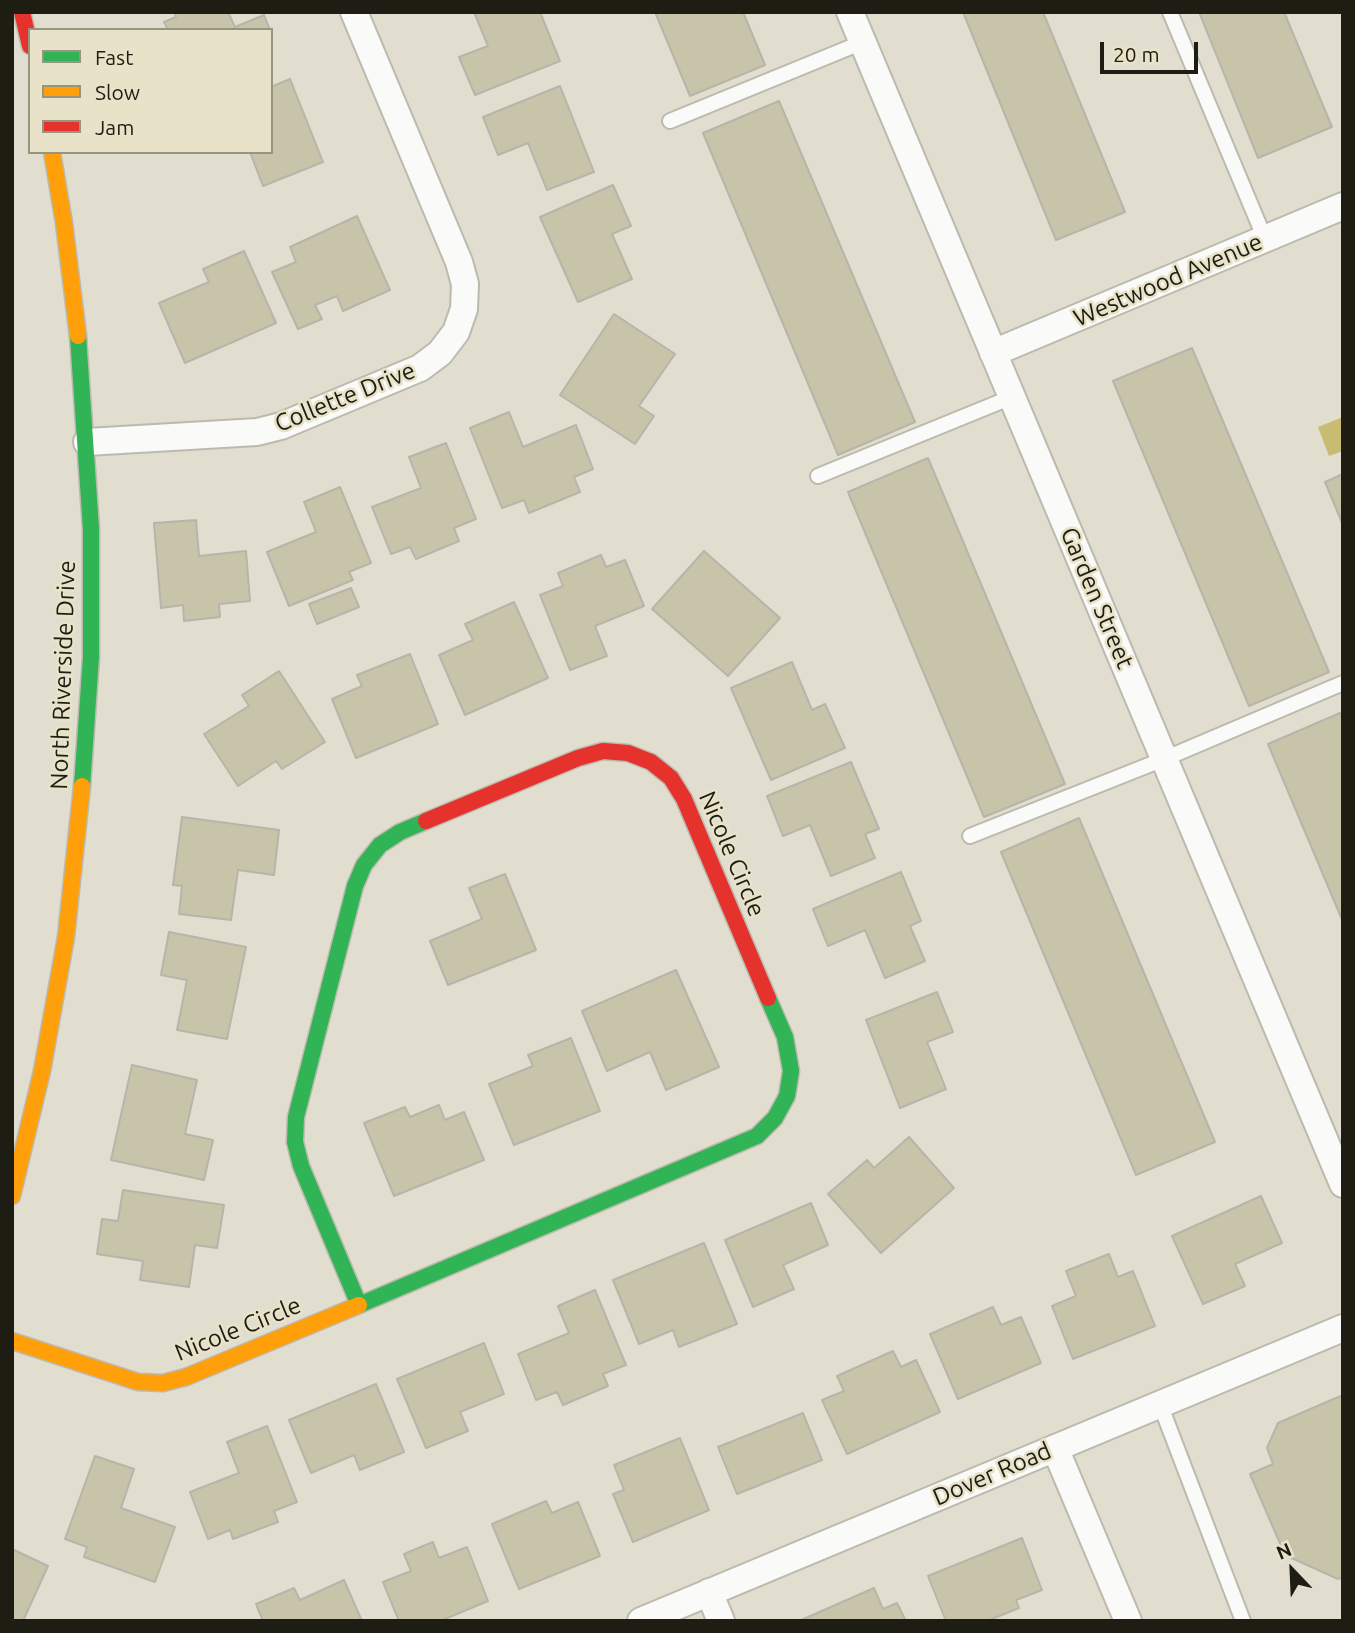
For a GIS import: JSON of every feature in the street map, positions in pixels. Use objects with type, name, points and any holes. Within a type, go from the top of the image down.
[{"type":"street","points":[[22,12],[28,38]]},
{"type":"street","name":"Collette Drive","points":[[87,442],[257,432],[281,426],[420,368],[440,353],[456,332],[464,309],[465,284],[458,262],[354,12]]},
{"type":"street","name":"Garden Street","points":[[850,12],[1343,1184]]},
{"type":"street","name":"North Riverside Drive","points":[[12,1196],[42,1071],[62,955],[81,801],[91,657],[91,529],[81,359],[52,154]]},
{"type":"street","name":"Westwood Avenue","points":[[993,353],[1343,206]]},
{"type":"street","name":"Nicole Circle","points":[[12,1341],[138,1382],[163,1382],[186,1377],[359,1305],[757,1136],[775,1118],[787,1096],[791,1072],[785,1037],[684,799],[671,778],[651,762],[628,753],[603,751],[578,758],[400,832],[380,845],[363,865],[355,886],[296,1117],[295,1142],[301,1166],[359,1305]]},
{"type":"street","name":"Dover Road","points":[[641,1621],[1343,1328]]},
{"type":"street","points":[[1055,1448],[1128,1621]]},
{"type":"street","points":[[709,1592],[721,1621]]},
{"type":"lane","points":[[1170,12],[1265,239]]},
{"type":"lane","points":[[670,121],[863,42]]},
{"type":"lane","points":[[818,476],[1012,397]]},
{"type":"lane","points":[[970,836],[1164,760],[1343,683]]},
{"type":"lane","points":[[1160,1404],[1243,1621]]},
{"type":"shaded area","points":[[1343,417],[1343,451],[1329,456],[1318,427]]},
{"type":"building","points":[[174,12],[228,12],[235,27],[264,15],[269,28],[167,28],[164,22],[176,17]]},
{"type":"building","points":[[474,12],[540,12],[560,61],[475,95],[459,57],[488,46]]},
{"type":"building","points":[[655,12],[743,12],[765,65],[690,96]]},
{"type":"building","points":[[963,12],[1043,12],[1125,212],[1056,240]]},
{"type":"building","points":[[1199,12],[1284,12],[1332,127],[1258,158]]},
{"type":"building","points":[[290,79],[323,162],[263,186],[251,154],[273,154],[273,86]]},
{"type":"building","points":[[560,86],[594,172],[547,190],[528,143],[498,155],[483,117]]},
{"type":"building","points":[[779,101],[915,422],[838,455],[703,133]]},
{"type":"building","points":[[613,185],[631,226],[612,234],[632,279],[578,302],[540,217]]},
{"type":"building","points":[[357,216],[390,290],[343,311],[337,296],[315,305],[322,319],[298,329],[272,272],[296,262],[290,247]]},
{"type":"building","points":[[244,251],[276,323],[185,363],[159,303],[209,282],[203,269]]},
{"type":"building","points":[[614,314],[675,354],[639,406],[654,416],[635,444],[560,395]]},
{"type":"building","points":[[1192,348],[1329,672],[1249,706],[1113,381]]},
{"type":"building","points":[[509,412],[523,447],[576,425],[593,469],[574,477],[580,492],[529,513],[524,500],[502,508],[470,428]]},
{"type":"building","points":[[446,443],[476,519],[454,528],[459,541],[416,559],[410,547],[391,554],[372,507],[421,488],[409,457]]},
{"type":"building","points":[[928,458],[1065,784],[984,817],[848,492]]},
{"type":"building","points":[[1343,474],[1343,525],[1325,482]]},
{"type":"building","points":[[340,487],[371,563],[349,572],[353,580],[289,606],[267,552],[316,532],[304,502]]},
{"type":"building","points":[[196,520],[199,556],[246,551],[250,601],[219,604],[220,617],[184,621],[183,605],[161,608],[154,523]]},
{"type":"building","points":[[704,551],[780,618],[728,676],[652,609]]},
{"type":"building","points":[[601,555],[606,567],[625,560],[644,606],[595,626],[607,656],[570,670],[540,595],[563,586],[558,573]]},
{"type":"building","points":[[351,588],[359,607],[317,624],[309,604]]},
{"type":"building","points":[[514,602],[548,678],[465,715],[439,655],[473,640],[465,624]]},
{"type":"building","points":[[410,654],[438,724],[356,758],[332,699],[362,686],[357,675]]},
{"type":"building","points":[[792,662],[812,710],[825,704],[845,748],[771,780],[731,688]]},
{"type":"building","points":[[279,671],[325,742],[282,769],[276,761],[238,786],[204,734],[249,706],[242,695]]},
{"type":"building","points":[[1340,713],[1343,721],[1343,922],[1268,744]]},
{"type":"building","points":[[851,762],[879,829],[865,834],[875,858],[831,876],[810,825],[783,836],[767,796]]},
{"type":"building","points":[[182,817],[279,830],[274,875],[238,870],[231,920],[179,914],[182,886],[173,885]]},
{"type":"building","points":[[1079,818],[1215,1142],[1136,1175],[1001,852]]},
{"type":"building","points":[[901,872],[921,921],[910,926],[925,961],[885,978],[865,930],[828,946],[813,909]]},
{"type":"building","points":[[505,874],[536,950],[448,985],[430,941],[482,919],[469,888]]},
{"type":"building","points":[[169,932],[246,947],[227,1039],[177,1030],[187,980],[161,975]]},
{"type":"building","points":[[676,970],[719,1067],[666,1090],[650,1052],[607,1071],[582,1011]]},
{"type":"building","points":[[937,992],[953,1032],[927,1042],[946,1089],[900,1108],[866,1020]]},
{"type":"building","points":[[571,1038],[600,1111],[514,1145],[489,1084],[533,1066],[528,1055]]},
{"type":"building","points":[[132,1065],[197,1080],[185,1134],[213,1140],[204,1180],[111,1160]]},
{"type":"building","points":[[439,1105],[445,1120],[464,1112],[484,1160],[394,1196],[364,1123],[405,1107],[410,1117]]},
{"type":"building","points":[[909,1137],[954,1188],[881,1253],[828,1194],[867,1160],[874,1168]]},
{"type":"building","points":[[123,1190],[224,1205],[217,1248],[195,1245],[189,1287],[140,1280],[143,1261],[97,1254],[102,1219],[118,1221]]},
{"type":"building","points":[[1261,1196],[1282,1243],[1235,1264],[1245,1286],[1203,1304],[1172,1236]]},
{"type":"building","points":[[811,1203],[828,1245],[783,1265],[794,1289],[753,1307],[725,1240]]},
{"type":"building","points":[[704,1243],[737,1324],[679,1347],[673,1330],[639,1344],[613,1280]]},
{"type":"building","points":[[1109,1254],[1118,1277],[1133,1271],[1155,1326],[1073,1359],[1052,1306],[1076,1296],[1066,1271]]},
{"type":"building","points":[[595,1290],[626,1365],[603,1374],[608,1386],[563,1405],[557,1392],[536,1400],[518,1354],[569,1333],[558,1306]]},
{"type":"building","points":[[993,1307],[1001,1325],[1021,1317],[1041,1363],[958,1399],[930,1334]]},
{"type":"building","points":[[484,1343],[504,1394],[460,1412],[468,1431],[426,1448],[397,1379]]},
{"type":"building","points":[[893,1351],[901,1367],[916,1360],[940,1412],[847,1454],[822,1400],[844,1391],[837,1376]]},
{"type":"building","points":[[376,1384],[404,1452],[360,1470],[354,1455],[311,1473],[289,1420]]},
{"type":"building","points":[[1343,1395],[1343,1577],[1338,1579],[1285,1555],[1250,1474],[1273,1464],[1267,1448],[1278,1423]]},
{"type":"building","points":[[803,1413],[822,1460],[737,1494],[718,1447]]},
{"type":"building","points":[[267,1426],[297,1502],[274,1511],[278,1522],[233,1539],[230,1530],[208,1539],[190,1492],[239,1473],[227,1442]]},
{"type":"building","points":[[680,1438],[709,1510],[633,1542],[613,1494],[624,1490],[614,1465]]},
{"type":"building","points":[[95,1456],[134,1469],[121,1508],[175,1527],[155,1582],[84,1557],[87,1547],[65,1539]]},
{"type":"building","points":[[546,1501],[552,1513],[578,1502],[600,1556],[519,1589],[492,1524]]},
{"type":"building","points":[[1022,1538],[1042,1590],[1016,1600],[1019,1608],[987,1621],[946,1621],[928,1576]]},
{"type":"building","points":[[433,1542],[439,1558],[467,1547],[488,1601],[440,1621],[399,1621],[383,1582],[411,1571],[404,1554]]},
{"type":"building","points":[[12,1549],[48,1566],[23,1621],[12,1621]]},
{"type":"building","points":[[344,1580],[362,1621],[263,1621],[256,1604],[294,1588],[300,1600]]},
{"type":"building","points":[[874,1588],[883,1609],[897,1603],[906,1621],[799,1621]]},
{"type":"traffic: fast","points":[[78,336],[91,529],[91,657],[82,786]]},
{"type":"traffic: fast","points":[[359,1305],[301,1166],[295,1142],[296,1117],[355,886],[364,865],[380,845],[400,832],[426,821]]},
{"type":"traffic: fast","points":[[359,1305],[757,1136],[775,1118],[787,1096],[791,1071],[785,1037],[768,998]]},
{"type":"traffic: slow","points":[[52,154],[78,336]]},
{"type":"traffic: slow","points":[[12,1196],[42,1071],[66,937],[82,786]]},
{"type":"traffic: slow","points":[[12,1341],[138,1382],[163,1383],[186,1377],[359,1305]]},
{"type":"traffic: jam","points":[[22,12],[28,38]]},
{"type":"traffic: jam","points":[[426,821],[578,758],[603,751],[628,753],[651,762],[671,778],[684,799],[768,998]]}]
